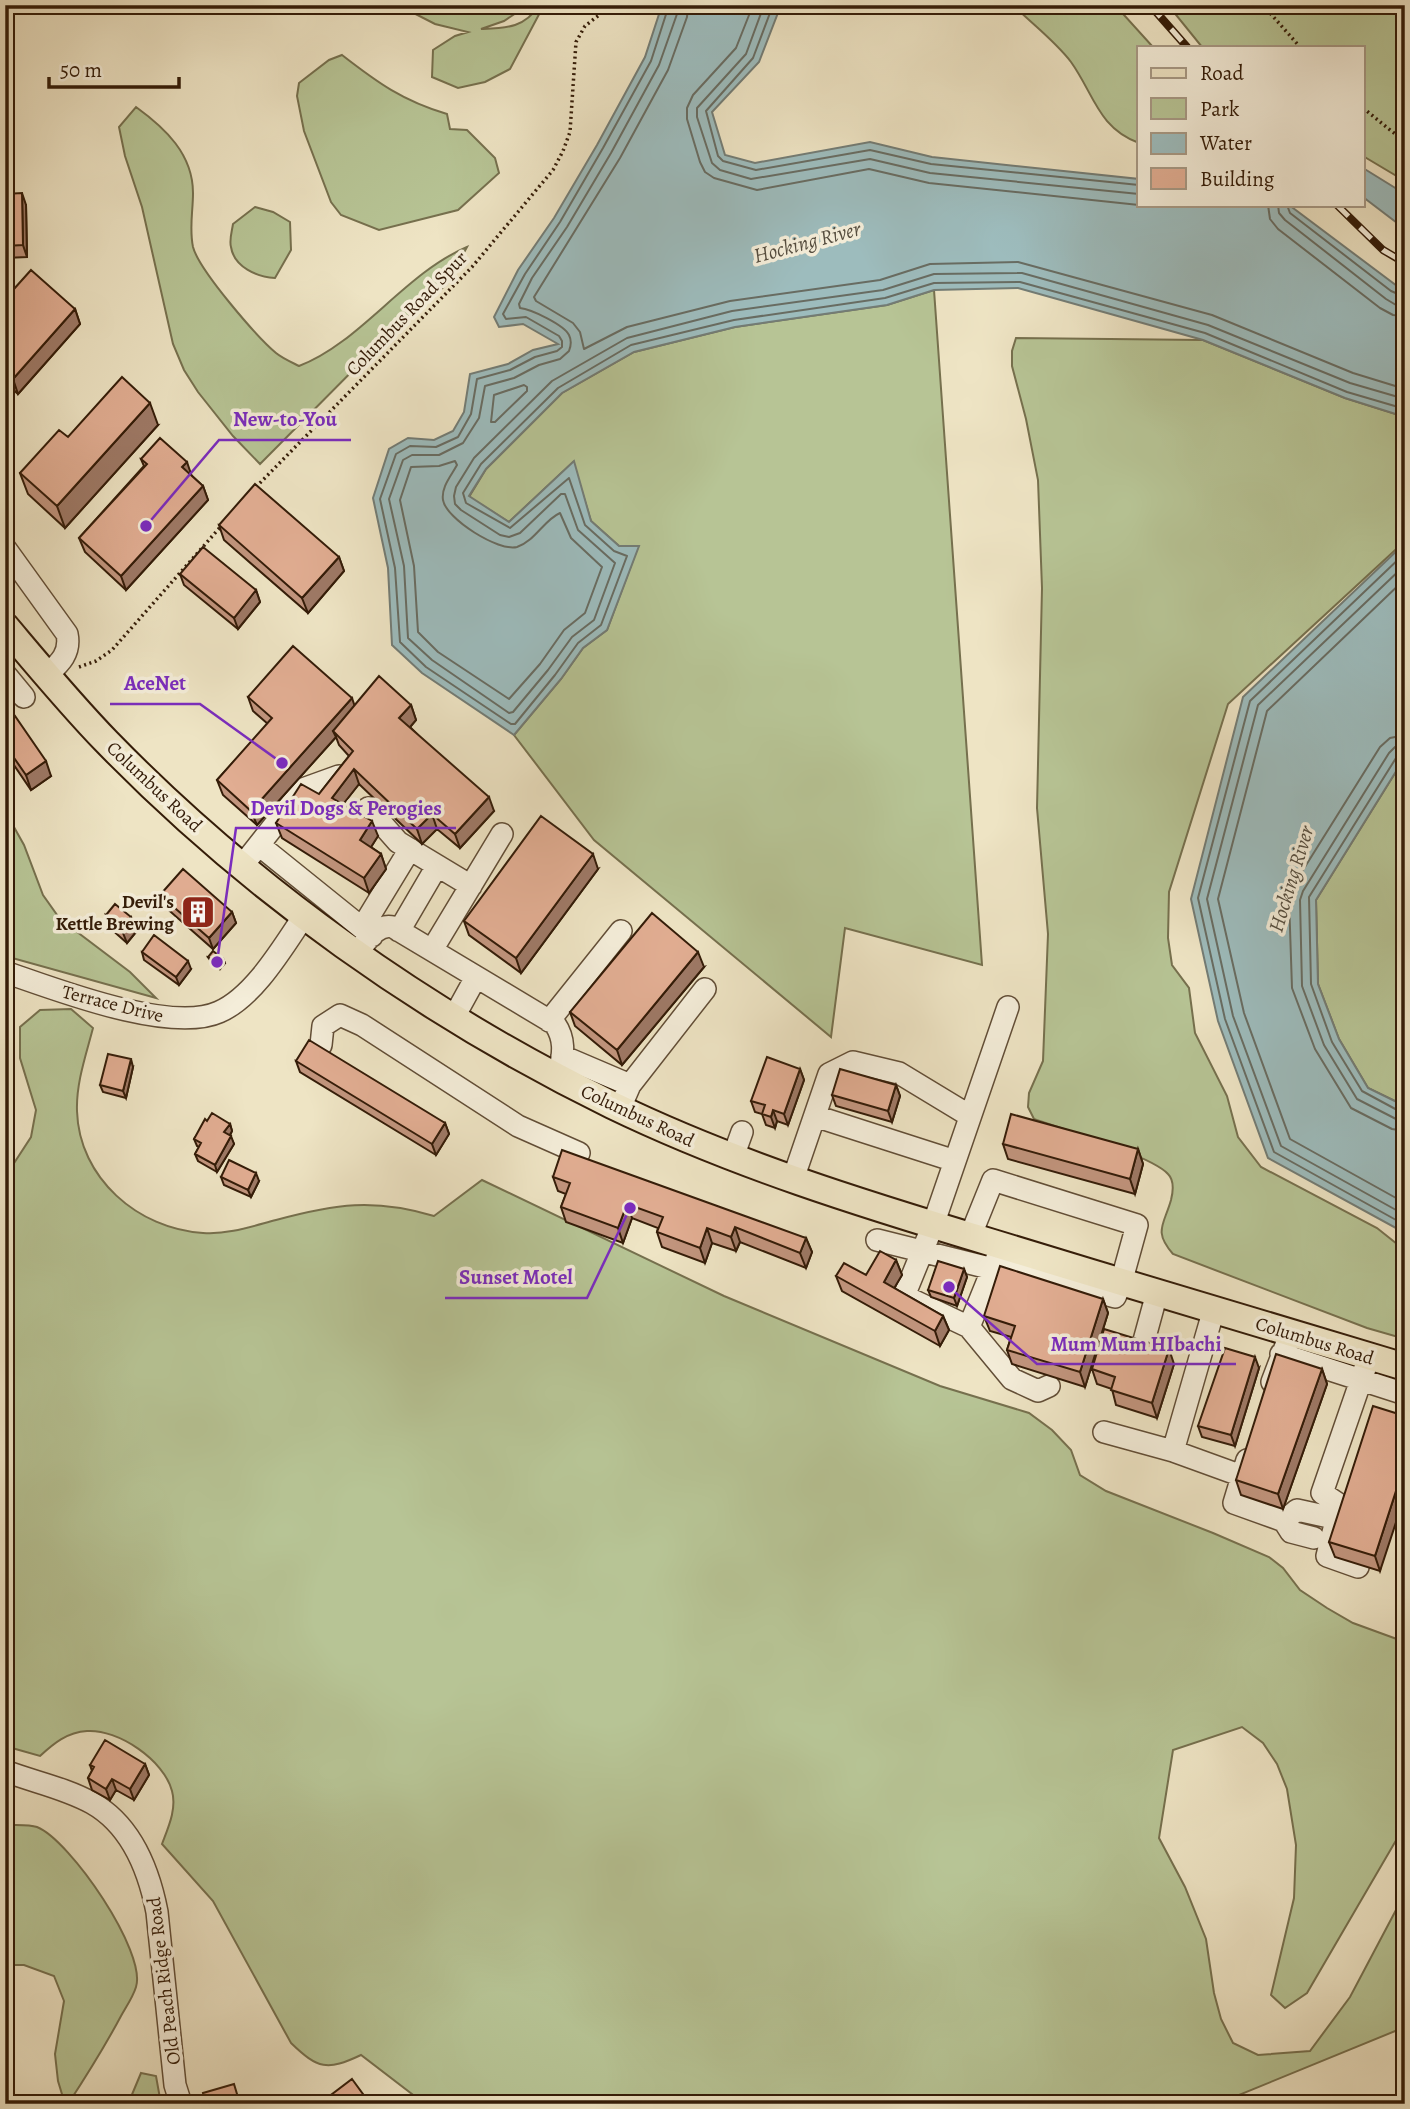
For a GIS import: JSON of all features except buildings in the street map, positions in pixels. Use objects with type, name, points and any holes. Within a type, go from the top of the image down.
[{"type":"main road","name":"Columbus Road","points":[[5,626],[106,741],[167,801],[304,916],[363,939],[454,1017],[625,1096],[733,1157],[793,1180],[970,1237],[997,1258],[1121,1283],[1214,1309],[1286,1343],[1365,1368],[1405,1367]]},
{"type":"street","points":[[5,548],[67,634],[69,643],[52,681]]},
{"type":"street","points":[[5,674],[24,697]]},
{"type":"street","points":[[242,866],[303,789],[339,776]]},
{"type":"street","points":[[368,808],[398,842],[471,886]]},
{"type":"street","points":[[432,950],[502,834]]},
{"type":"street","points":[[259,845],[363,939]]},
{"type":"street","points":[[363,939],[410,849]]},
{"type":"street","points":[[400,931],[437,866]]},
{"type":"street","name":"Terrace Drive","points":[[5,972],[132,1010],[177,1018],[202,1018],[220,1012],[253,986],[304,916]]},
{"type":"street","points":[[363,939],[387,926],[400,931],[555,1024],[564,1046],[560,1067]]},
{"type":"street","points":[[549,1021],[621,931]]},
{"type":"street","points":[[454,1017],[476,977]]},
{"type":"street","points":[[625,1096],[705,989]]},
{"type":"street","points":[[1007,1007],[933,1225],[904,1296],[969,1327],[1012,1379],[1038,1391],[1049,1386]]},
{"type":"street","points":[[321,1045],[323,1026],[340,1016],[362,1025],[518,1126],[579,1153]]},
{"type":"street","points":[[793,1180],[829,1074],[853,1062],[899,1073],[970,1116]]},
{"type":"street","points":[[815,1116],[955,1161]]},
{"type":"street","points":[[733,1157],[742,1132]]},
{"type":"street","points":[[970,1237],[993,1180],[1137,1225],[1121,1283]]},
{"type":"street","points":[[877,1240],[923,1251],[997,1258],[969,1327]]},
{"type":"street","points":[[1142,1348],[1157,1293]]},
{"type":"street","points":[[1173,1451],[1214,1309]]},
{"type":"street","points":[[1265,1403],[1286,1343]]},
{"type":"street","points":[[1358,1567],[1327,1556],[1340,1505],[1322,1493],[1365,1368],[1405,1394]]},
{"type":"street","points":[[1104,1432],[1173,1451],[1242,1476]]},
{"type":"street","points":[[1254,1440],[1234,1503],[1284,1521],[1292,1532],[1314,1538]]},
{"type":"street","points":[[1284,1521],[1297,1510],[1338,1519]]},
{"type":"street","name":"Old Peach Ridge Road","points":[[5,1771],[94,1804],[128,1838],[141,1858],[152,1886],[157,1912],[175,2085],[181,2104]]},
{"type":"path","name":"Columbus Road Spur","points":[[249,495],[472,267],[553,170],[570,132],[576,42],[585,26],[612,5]]},
{"type":"path","points":[[1263,5],[1299,46]]},
{"type":"path","points":[[1364,109],[1405,142]]},
{"type":"path","points":[[52,681],[90,664],[112,650],[230,516]]},
{"type":"green space","points":[[398,5],[528,5],[504,21],[481,29],[514,25],[528,18],[539,5],[544,5],[510,69],[485,82],[458,88],[432,77],[433,50],[455,36],[468,32],[435,24]]},
{"type":"green space","points":[[1013,5],[1115,5],[1152,46],[1137,46],[1137,142],[1114,129],[1098,109],[1071,62]]},
{"type":"green space","points":[[1168,5],[1405,5],[1405,181],[1364,157],[1364,46],[1201,46]]},
{"type":"green space","points":[[342,55],[391,90],[447,114],[450,129],[467,130],[495,158],[499,173],[458,210],[379,230],[341,215],[331,202],[304,131],[297,96],[299,83],[329,60]]},
{"type":"green space","points":[[136,107],[167,133],[183,154],[188,166],[193,193],[192,240],[197,257],[229,302],[267,345],[278,355],[299,366],[342,341],[423,273],[467,247],[447,284],[397,326],[260,464],[233,436],[198,392],[184,370],[173,344],[142,207],[125,156],[119,127]]},
{"type":"green space","points":[[255,207],[273,212],[290,222],[291,250],[275,278],[247,270],[237,260],[231,247],[233,224]]},
{"type":"green space","points":[[934,290],[982,965],[845,928],[831,1037],[594,840],[514,735],[583,648],[607,630],[638,547],[619,546],[591,521],[573,462],[509,522],[469,497],[486,469],[562,393],[634,352],[735,327],[887,305]]},
{"type":"green space","points":[[1016,338],[1203,340],[1345,398],[1405,417],[1405,541],[1228,704],[1169,892],[1168,938],[1172,965],[1189,988],[1195,1033],[1227,1096],[1238,1137],[1261,1167],[1377,1228],[1402,1248],[1400,1286],[1405,1287],[1405,1339],[1367,1328],[1173,1254],[1162,1233],[1173,1190],[1168,1174],[1126,1151],[1034,1119],[1028,1107],[1029,1093],[1043,1061],[1048,934],[1037,808],[1042,588],[1038,480],[1012,366],[1012,351]]},
{"type":"green space","points":[[1405,757],[1405,1106],[1368,1088],[1339,1039],[1318,984],[1316,900]]},
{"type":"green space","points":[[5,811],[24,845],[43,895],[60,919],[130,972],[156,998],[5,956]]},
{"type":"green space","points":[[71,1009],[93,1028],[77,1101],[80,1135],[88,1158],[116,1196],[156,1222],[179,1229],[221,1233],[297,1214],[355,1205],[392,1207],[434,1216],[482,1180],[724,1296],[940,1386],[1029,1413],[1052,1430],[1071,1450],[1080,1475],[1106,1491],[1269,1557],[1283,1568],[1300,1590],[1327,1608],[1353,1623],[1405,1642],[1405,1825],[1307,1993],[1285,2008],[1271,1995],[1294,1898],[1296,1845],[1287,1789],[1277,1764],[1263,1743],[1242,1727],[1173,1750],[1159,1838],[1185,1887],[1206,1939],[1214,1993],[1221,2019],[1233,2043],[1258,2055],[1310,2051],[1350,1997],[1405,1893],[1405,2027],[1217,2104],[425,2104],[361,2055],[331,2065],[323,2065],[309,2058],[291,2043],[213,1901],[162,1844],[171,1818],[173,1798],[160,1768],[125,1741],[99,1732],[87,1731],[67,1736],[40,1756],[5,1744],[5,1177],[31,1137],[36,1110],[20,1058],[20,1027],[40,1010]]},
{"type":"green space","points":[[5,1825],[37,1827],[51,1836],[68,1853],[86,1874],[118,1924],[130,1949],[136,1971],[136,1987],[131,1998],[68,2104],[65,2104],[58,2081],[55,2054],[64,2001],[54,1976],[24,1965],[5,1965]]},
{"type":"green space","points":[[141,2073],[156,2076],[161,2104],[128,2104]]},
{"type":"water","name":"Hocking River","points":[[662,5],[781,5],[759,62],[712,112],[725,155],[755,163],[870,142],[932,157],[1137,179],[1137,206],[1290,206],[1405,292],[1405,417],[1345,398],[1203,340],[1018,288],[934,290],[887,305],[735,327],[634,352],[562,393],[486,469],[469,496],[509,522],[574,461],[591,521],[619,546],[639,546],[607,630],[583,648],[514,735],[422,673],[392,645],[388,568],[373,498],[389,449],[408,438],[434,440],[453,431],[464,412],[470,374],[508,364],[533,350],[558,344],[523,324],[499,327],[494,317],[518,270],[554,218],[645,57]]},
{"type":"water","points":[[1364,169],[1405,194],[1405,229],[1364,198]]},
{"type":"water","name":"Hocking River","points":[[1405,543],[1405,757],[1316,900],[1318,984],[1339,1039],[1368,1088],[1405,1106],[1405,1233],[1268,1158],[1218,1021],[1191,899],[1243,697]]},
{"type":"railway","points":[[1150,5],[1186,46]]},
{"type":"railway","points":[[1338,206],[1383,250],[1405,263]]},
{"type":"place","name":"New-to-You","points":[[146,526]]},
{"type":"place","name":"AceNet","points":[[282,763]]},
{"type":"place","name":"Devil's Kettle Brewing","points":[[198,912]]},
{"type":"place","name":"Devil Dogs & Perogies","points":[[217,962]]},
{"type":"place","name":"Sunset Motel","points":[[630,1208]]},
{"type":"place","name":"Mum Mum HIbachi","points":[[949,1287]]}]
